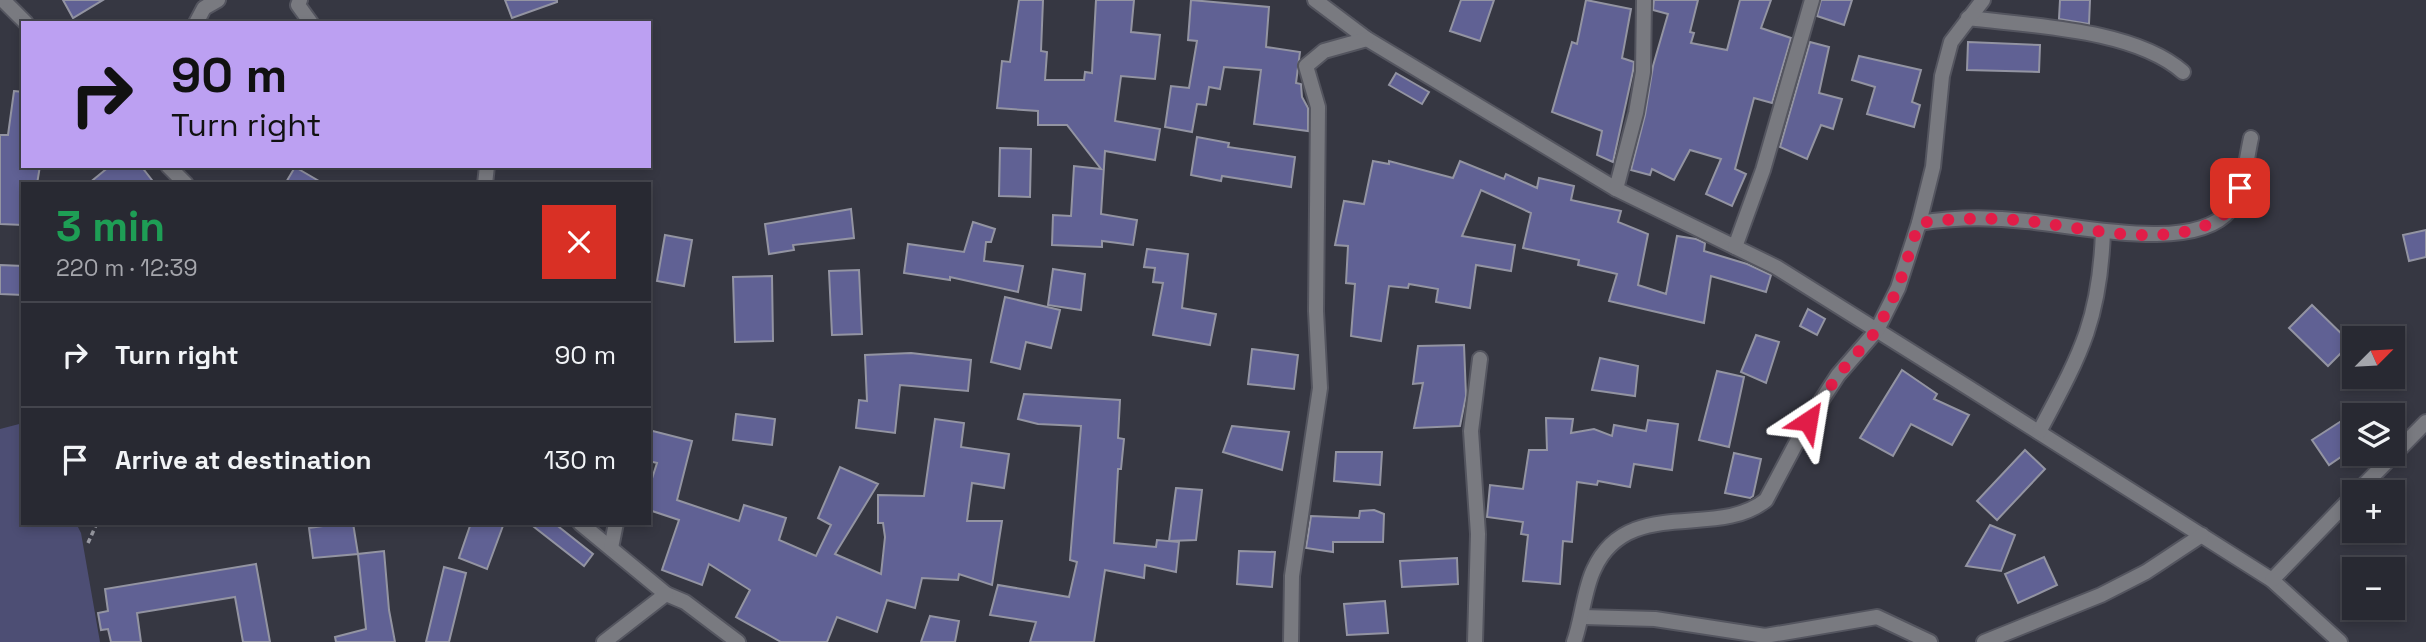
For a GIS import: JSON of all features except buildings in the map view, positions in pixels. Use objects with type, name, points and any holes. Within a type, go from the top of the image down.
[{"type":"street","points":[[3,0],[24,21]]},
{"type":"street","points":[[197,21],[204,8],[218,0]]},
{"type":"street","points":[[300,0],[298,5],[310,21]]},
{"type":"street","points":[[1315,0],[1367,39],[1616,189],[1776,267],[1877,330],[2272,580],[2340,642]]},
{"type":"street","points":[[1616,189],[1636,113],[1643,72],[1643,0]]},
{"type":"street","points":[[1735,247],[1763,170],[1812,0]]},
{"type":"street","points":[[1574,642],[1594,569],[1613,543],[1632,530],[1657,523],[1739,515],[1755,510],[1766,500],[1808,421],[1838,375],[1877,330],[1898,288],[1919,223],[1933,167],[1941,76],[1951,41],[1983,0]]},
{"type":"street","points":[[1968,18],[2085,32],[2166,57],[2183,72]]},
{"type":"street","points":[[1291,642],[1292,576],[1320,388],[1316,312],[1318,107],[1306,66],[1324,51],[1367,39]]},
{"type":"street","points":[[1919,223],[1954,218],[2026,220],[2104,231],[2154,234],[2186,232],[2229,211],[2240,188],[2251,138]]},
{"type":"street","points":[[170,168],[184,182]]},
{"type":"street","points":[[2039,432],[2080,356],[2093,322],[2102,277],[2104,231]]},
{"type":"street","points":[[1475,642],[1478,534],[1471,431],[1480,359]]},
{"type":"street","points":[[2368,480],[2426,422]]},
{"type":"street","points":[[2272,580],[2342,507]]},
{"type":"street","points":[[582,525],[666,594],[685,602],[738,642]]},
{"type":"street","points":[[611,548],[616,525]]},
{"type":"street","points":[[1984,642],[2101,595],[2146,572],[2202,535]]},
{"type":"street","points":[[604,642],[666,594]]},
{"type":"street","points":[[1583,617],[1655,619],[1783,638],[1877,617],[1930,642]]},
{"type":"path","points":[[88,543],[96,525]]},
{"type":"shaded area","points":[[21,424],[21,525],[77,525],[81,533],[100,642],[0,642],[0,429]]},
{"type":"route","points":[[1808,421],[1838,375],[1877,330],[1898,288],[1919,223],[1954,218],[2026,220],[2129,233],[2186,232],[2229,211],[2240,188]]}]
